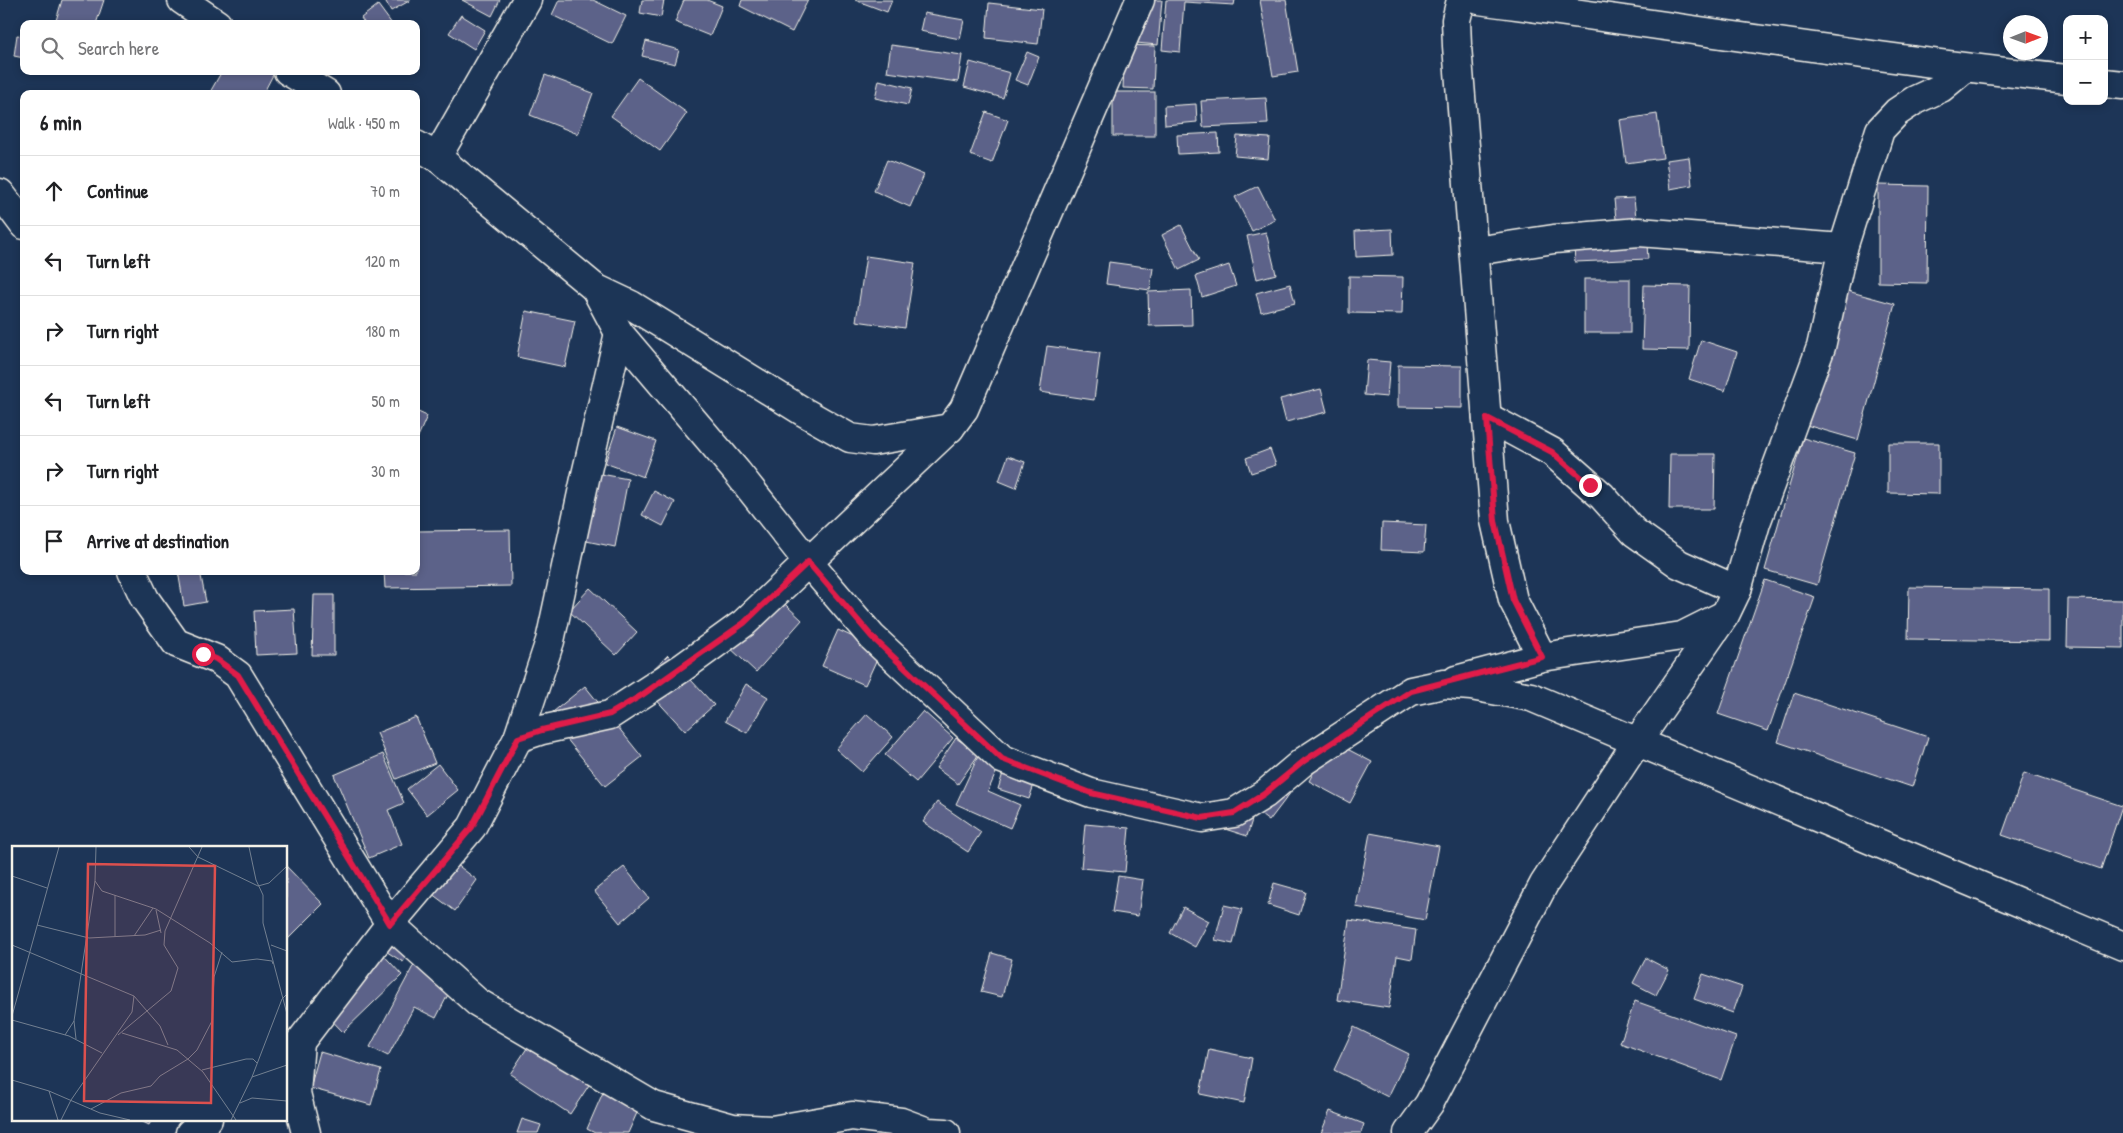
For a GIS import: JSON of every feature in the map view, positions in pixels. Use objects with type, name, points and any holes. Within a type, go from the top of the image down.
[{"type":"street","points":[[182,0],[211,20]]},
{"type":"street","points":[[527,0],[427,151],[595,288],[631,305],[804,412],[850,438],[873,441],[950,428]]},
{"type":"street","points":[[518,738],[542,730],[610,714],[634,700],[744,623],[950,428],[964,409],[1140,0]]},
{"type":"street","points":[[1461,0],[1456,20],[1457,46],[1495,521],[1513,600],[1542,657]]},
{"type":"street","points":[[1479,0],[1965,68],[2063,79]]},
{"type":"street","points":[[1408,1133],[1429,1104],[1544,884],[1637,742],[1725,615],[1737,590],[1756,523],[1821,347],[1843,248],[1880,130],[1897,112],[1915,100],[1940,88],[1965,68]]},
{"type":"street","points":[[295,75],[319,90]]},
{"type":"street","points":[[2108,83],[2123,85]]},
{"type":"street","points":[[0,193],[20,220]]},
{"type":"street","points":[[1474,251],[1554,238],[1639,232],[1843,248]]},
{"type":"street","points":[[595,288],[619,333],[737,472],[808,562],[872,637],[1002,759],[1091,793],[1202,818],[1234,813],[1264,794],[1304,761],[1411,691],[1444,684],[1542,657],[1682,636],[1725,615]]},
{"type":"street","points":[[306,1133],[296,1093],[293,1049],[390,924],[472,827],[518,738],[550,641],[619,333]]},
{"type":"street","points":[[1487,418],[1552,452],[1602,496],[1634,532],[1679,564],[1737,590]]},
{"type":"street","points":[[134,575],[145,599],[176,643],[216,659],[238,675],[390,924],[477,1002],[654,1106],[732,1128],[772,1130],[852,1116],[901,1122],[928,1132],[946,1133]]},
{"type":"street","points":[[1444,684],[1471,686],[1531,697],[2123,946]]},
{"type":"street","points":[[190,1133],[207,1120]]},
{"type":"building","points":[[62,0],[104,0],[97,20],[56,20]]},
{"type":"building","points":[[385,0],[411,0],[391,11]]},
{"type":"building","points":[[462,0],[500,0],[492,16]]},
{"type":"building","points":[[559,0],[593,0],[626,16],[612,44],[552,15]]},
{"type":"building","points":[[642,0],[664,0],[661,17],[640,13]]},
{"type":"building","points":[[684,0],[707,0],[722,6],[710,36],[675,22]]},
{"type":"building","points":[[742,0],[808,0],[792,32],[740,6]]},
{"type":"building","points":[[855,0],[892,0],[887,12]]},
{"type":"building","points":[[1140,0],[1162,0],[1158,45],[1136,43]]},
{"type":"building","points":[[1166,0],[1235,0],[1234,5],[1184,2],[1180,52],[1162,50]]},
{"type":"building","points":[[1260,0],[1286,0],[1298,72],[1273,76]]},
{"type":"building","points":[[989,3],[1042,9],[1038,44],[986,38]]},
{"type":"building","points":[[378,5],[389,20],[362,20],[361,18]]},
{"type":"building","points":[[924,13],[964,20],[960,39],[920,31]]},
{"type":"building","points":[[461,15],[485,30],[474,49],[449,33]]},
{"type":"building","points":[[17,35],[20,35],[20,57],[14,56]]},
{"type":"building","points":[[646,41],[679,50],[675,64],[642,56]]},
{"type":"building","points":[[891,45],[962,55],[958,82],[887,72]]},
{"type":"building","points":[[1125,45],[1155,46],[1153,89],[1123,88]]},
{"type":"building","points":[[1027,52],[1039,57],[1028,85],[1015,80]]},
{"type":"building","points":[[970,62],[1010,73],[1003,98],[964,87]]},
{"type":"building","points":[[220,75],[273,75],[265,90],[211,90]]},
{"type":"building","points":[[545,75],[593,93],[578,134],[530,115]]},
{"type":"building","points":[[638,78],[687,113],[660,151],[611,116]]},
{"type":"building","points":[[879,80],[912,88],[908,105],[875,98]]},
{"type":"building","points":[[1113,92],[1155,92],[1155,136],[1113,136]]},
{"type":"building","points":[[1266,98],[1268,124],[1203,127],[1201,101]]},
{"type":"building","points":[[1196,104],[1197,122],[1165,125],[1164,106]]},
{"type":"building","points":[[986,112],[1008,120],[992,163],[970,155]]},
{"type":"building","points":[[1657,114],[1663,158],[1626,163],[1620,120]]},
{"type":"building","points":[[1218,133],[1219,152],[1178,154],[1177,135]]},
{"type":"building","points":[[1237,136],[1270,138],[1268,159],[1235,156]]},
{"type":"building","points":[[1689,157],[1692,185],[1670,189],[1666,160]]},
{"type":"building","points":[[887,160],[924,175],[910,207],[874,191]]},
{"type":"building","points":[[1878,185],[1928,186],[1927,283],[1878,282]]},
{"type":"building","points":[[1258,186],[1275,220],[1252,231],[1235,197]]},
{"type":"building","points":[[1634,198],[1636,218],[1616,219],[1614,199]]},
{"type":"building","points":[[1181,225],[1199,260],[1179,270],[1162,235]]},
{"type":"building","points":[[1392,229],[1393,255],[1356,257],[1355,231]]},
{"type":"building","points":[[1646,229],[1648,259],[1575,262],[1573,232]]},
{"type":"building","points":[[1266,232],[1276,274],[1257,279],[1247,236]]},
{"type":"building","points":[[866,256],[915,263],[905,328],[856,321]]},
{"type":"building","points":[[1109,262],[1153,268],[1150,290],[1106,284]]},
{"type":"building","points":[[1229,265],[1236,286],[1202,297],[1196,276]]},
{"type":"building","points":[[1349,276],[1403,277],[1402,314],[1349,313]]},
{"type":"building","points":[[1584,279],[1630,279],[1630,333],[1584,333]]},
{"type":"building","points":[[1290,284],[1295,303],[1261,312],[1256,293]]},
{"type":"building","points":[[1644,285],[1690,286],[1689,350],[1642,349]]},
{"type":"building","points":[[1191,290],[1192,325],[1149,326],[1148,292]]},
{"type":"building","points":[[1844,290],[1895,304],[1858,440],[1806,425]]},
{"type":"building","points":[[526,311],[575,321],[565,367],[517,357]]},
{"type":"building","points":[[1701,340],[1737,352],[1725,391],[1689,379]]},
{"type":"building","points":[[1047,346],[1100,353],[1094,400],[1040,392]]},
{"type":"building","points":[[1367,360],[1390,362],[1387,397],[1364,395]]},
{"type":"building","points":[[1398,365],[1462,366],[1462,408],[1398,407]]},
{"type":"building","points":[[1321,389],[1327,412],[1286,422],[1280,399]]},
{"type":"building","points":[[420,413],[427,416],[420,432]]},
{"type":"building","points":[[617,427],[656,441],[643,477],[605,463]]},
{"type":"building","points":[[1803,438],[1855,453],[1817,585],[1765,570]]},
{"type":"building","points":[[1888,443],[1939,443],[1939,494],[1888,493]]},
{"type":"building","points":[[1270,449],[1276,465],[1251,473],[1246,458]]},
{"type":"building","points":[[1670,454],[1715,454],[1714,509],[1669,509]]},
{"type":"building","points":[[1008,456],[1025,462],[1016,488],[999,481]]},
{"type":"building","points":[[590,472],[628,479],[615,547],[577,539]]},
{"type":"building","points":[[654,491],[675,502],[663,526],[642,515]]},
{"type":"building","points":[[1382,523],[1426,525],[1424,552],[1381,550]]},
{"type":"building","points":[[510,530],[511,586],[385,588],[384,575],[420,575],[420,531]]},
{"type":"building","points":[[179,575],[201,575],[206,602],[184,606]]},
{"type":"building","points":[[1765,580],[1815,597],[1768,731],[1718,714]]},
{"type":"building","points":[[1909,587],[2049,589],[2049,641],[1908,639]]},
{"type":"building","points":[[590,588],[637,632],[616,655],[569,611]]},
{"type":"building","points":[[774,594],[802,620],[756,672],[728,646]]},
{"type":"building","points":[[314,595],[334,595],[334,655],[312,655]]},
{"type":"building","points":[[2068,599],[2123,600],[2123,648],[2067,647]]},
{"type":"building","points":[[294,609],[297,653],[256,655],[254,611]]},
{"type":"building","points":[[838,630],[881,650],[865,685],[822,666]]},
{"type":"building","points":[[668,655],[714,705],[685,731],[640,682]]},
{"type":"building","points":[[746,684],[768,697],[747,733],[725,721]]},
{"type":"building","points":[[585,686],[642,757],[605,786],[548,716]]},
{"type":"building","points":[[1794,693],[1928,737],[1912,787],[1778,742]]},
{"type":"building","points":[[923,711],[953,738],[916,782],[885,755]]},
{"type":"building","points":[[867,714],[893,737],[862,772],[836,749]]},
{"type":"building","points":[[416,717],[435,763],[396,779],[377,733]]},
{"type":"building","points":[[956,738],[979,754],[958,784],[936,768]]},
{"type":"building","points":[[1330,740],[1372,762],[1350,803],[1309,781]]},
{"type":"building","points":[[981,750],[1002,759],[988,791],[1020,805],[1010,828],[956,804]]},
{"type":"building","points":[[1010,751],[1042,762],[1029,799],[998,789]]},
{"type":"building","points":[[383,754],[404,803],[388,810],[402,844],[369,858],[334,775]]},
{"type":"building","points":[[438,764],[458,790],[427,815],[407,789]]},
{"type":"building","points":[[2024,773],[2122,806],[2101,869],[2002,835]]},
{"type":"building","points":[[1276,781],[1291,792],[1269,821],[1254,810]]},
{"type":"building","points":[[937,802],[981,832],[968,852],[923,822]]},
{"type":"building","points":[[1211,807],[1252,820],[1247,836],[1206,823]]},
{"type":"building","points":[[1085,824],[1129,828],[1125,872],[1081,868]]},
{"type":"building","points":[[1370,833],[1439,846],[1425,920],[1356,907]]},
{"type":"building","points":[[439,851],[477,880],[455,911],[416,882]]},
{"type":"building","points":[[624,867],[649,898],[620,923],[594,891]]},
{"type":"building","points":[[288,868],[323,904],[288,939]]},
{"type":"building","points":[[1118,876],[1143,880],[1138,916],[1112,912]]},
{"type":"building","points":[[1274,883],[1306,892],[1299,915],[1268,905]]},
{"type":"building","points":[[1224,905],[1242,909],[1233,944],[1215,940]]},
{"type":"building","points":[[1183,907],[1209,921],[1195,947],[1170,933]]},
{"type":"building","points":[[1349,920],[1416,930],[1412,959],[1397,956],[1389,1008],[1337,1000]]},
{"type":"building","points":[[395,930],[415,941],[403,962],[384,950]]},
{"type":"building","points":[[378,949],[402,975],[343,1032],[319,1007]]},
{"type":"building","points":[[992,953],[1012,959],[1002,997],[981,992]]},
{"type":"building","points":[[418,957],[457,977],[436,1018],[414,1007],[388,1056],[370,1047]]},
{"type":"building","points":[[1646,958],[1669,970],[1656,995],[1633,983]]},
{"type":"building","points":[[1703,974],[1742,987],[1733,1013],[1694,999]]},
{"type":"building","points":[[1635,1001],[1736,1037],[1721,1080],[1620,1043]]},
{"type":"building","points":[[1354,1027],[1409,1054],[1388,1097],[1334,1070]]},
{"type":"building","points":[[533,1039],[593,1079],[570,1114],[510,1074]]},
{"type":"building","points":[[1209,1049],[1252,1058],[1244,1103],[1200,1094]]},
{"type":"building","points":[[320,1052],[381,1070],[371,1105],[310,1088]]},
{"type":"building","points":[[604,1090],[640,1106],[628,1133],[595,1133],[587,1129]]},
{"type":"building","points":[[1330,1111],[1364,1124],[1361,1133],[1321,1133]]},
{"type":"building","points":[[522,1119],[541,1125],[538,1133],[517,1133]]},
{"type":"building","points":[[139,1120],[152,1120],[149,1125]]},
{"type":"route","points":[[203,654],[216,659],[238,675],[390,924],[472,827],[518,738],[542,730],[610,714],[642,695],[744,623],[808,562],[872,637],[1002,759],[1091,793],[1202,818],[1234,813],[1264,794],[1304,761],[1411,691],[1444,684],[1542,657],[1513,600],[1495,521],[1487,418],[1552,452],[1590,485]]}]
